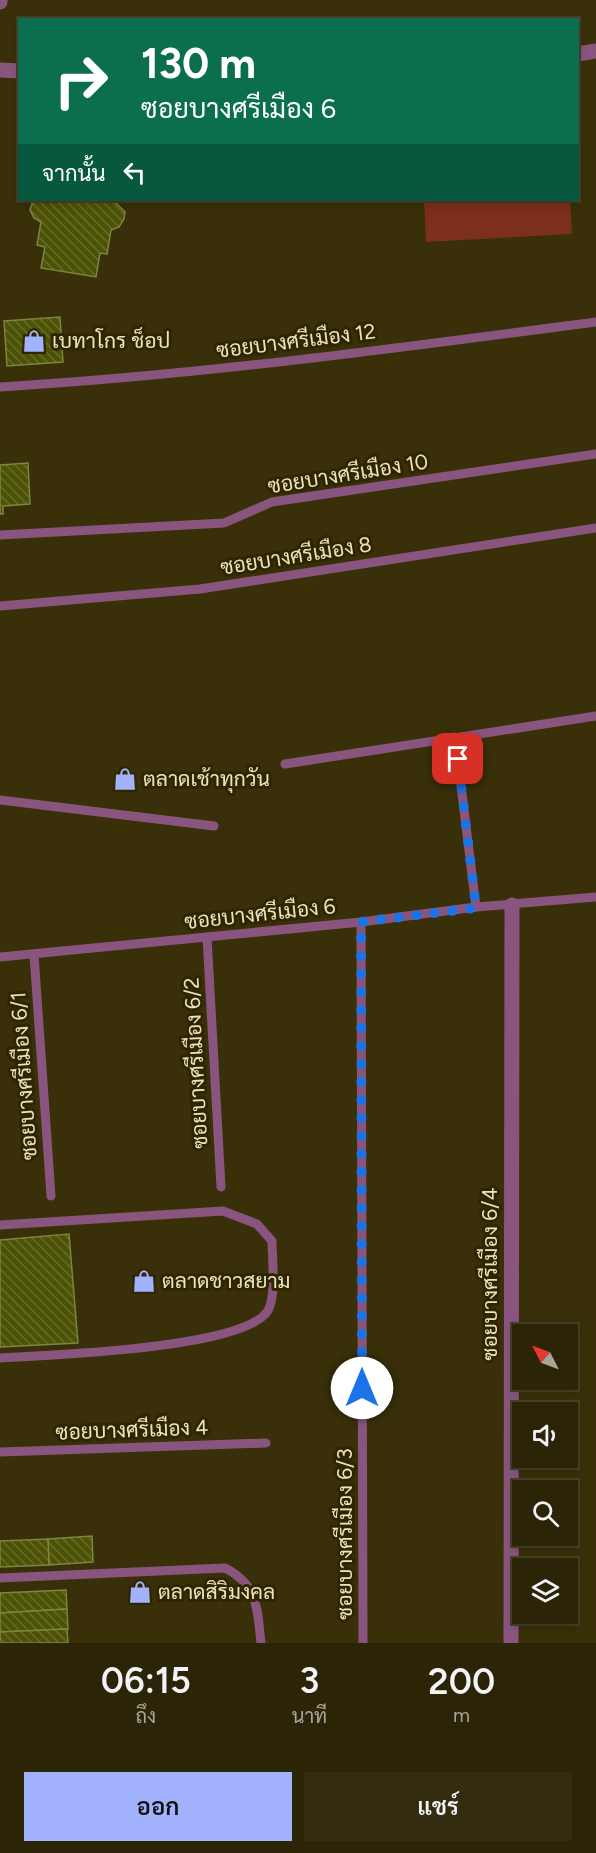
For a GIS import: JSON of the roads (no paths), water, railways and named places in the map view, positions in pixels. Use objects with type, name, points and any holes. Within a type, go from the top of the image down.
[{"type":"street","points":[[579,54],[596,51]]},
{"type":"street","points":[[0,70],[18,71]]},
{"type":"street","name":"ซอยบางศรีเมือง 6/4","points":[[512,905],[512,1643]]},
{"type":"lane","name":"ซอยบางศรีเมือง 12","points":[[0,387],[98,381],[296,361],[596,322]]},
{"type":"lane","name":"ซอยบางศรีเมือง 10","points":[[0,535],[224,523],[272,502],[596,454]]},
{"type":"lane","name":"ซอยบางศรีเมือง 8","points":[[0,606],[200,589],[596,528]]},
{"type":"lane","points":[[285,764],[596,716]]},
{"type":"lane","points":[[455,737],[476,908]]},
{"type":"lane","points":[[0,800],[214,826]]},
{"type":"lane","name":"ซอยบางศรีเมือง 6","points":[[0,957],[596,897]]},
{"type":"lane","name":"ซอยบางศรีเมือง 6/3","points":[[361,922],[363,1643]]},
{"type":"lane","name":"ซอยบางศรีเมือง 6/2","points":[[207,937],[221,1187]]},
{"type":"lane","name":"ซอยบางศรีเมือง 6/1","points":[[34,955],[51,1196]]},
{"type":"lane","points":[[0,1225],[223,1211],[256,1224],[272,1241],[272,1302],[266,1314],[249,1325],[153,1348],[0,1358]]},
{"type":"lane","name":"ซอยบางศรีเมือง 4","points":[[0,1452],[266,1443]]},
{"type":"lane","points":[[0,1578],[225,1568],[245,1581],[256,1602],[261,1643]]},
{"type":"place","name":"เบทาโกร ช็อป","points":[[34,341]]},
{"type":"place","name":"ตลาดเช้าทุกวัน","points":[[125,779]]},
{"type":"place","name":"ตลาดชาวสยาม","points":[[144,1281]]},
{"type":"place","name":"ตลาดสิริมงคล","points":[[140,1592]]}]
